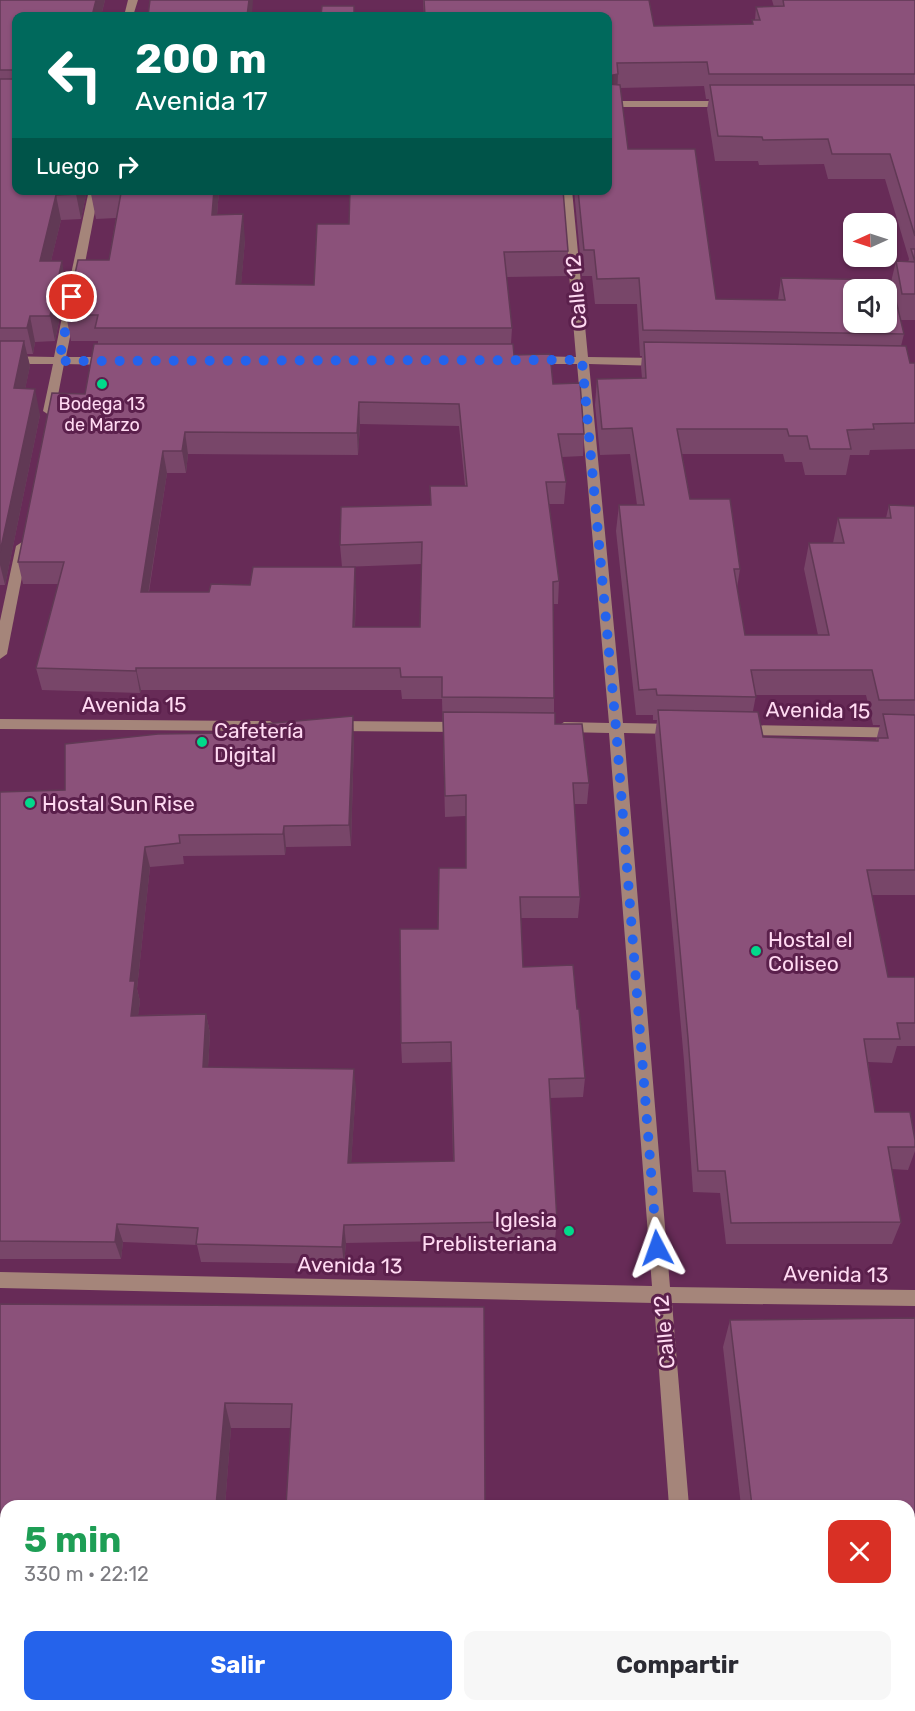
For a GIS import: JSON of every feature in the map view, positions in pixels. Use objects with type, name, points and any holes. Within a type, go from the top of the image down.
[{"type":"street","points":[[612,104],[738,104]]},
{"type":"street","points":[[47,419],[93,195]]},
{"type":"street","name":"Calle 12","points":[[567,195],[616,728],[678,1500]]},
{"type":"street","points":[[0,360],[119,361]]},
{"type":"street","points":[[523,360],[678,362]]},
{"type":"street","points":[[0,654],[24,537]]},
{"type":"street","name":"Avenida 15","points":[[0,724],[284,726]]},
{"type":"street","points":[[320,726],[474,727]]},
{"type":"street","points":[[545,727],[688,729]]},
{"type":"street","name":"Avenida 15","points":[[724,729],[915,733]]},
{"type":"street","name":"Avenida 13","points":[[0,1280],[661,1295],[915,1298]]},
{"type":"building","points":[[0,0],[96,0],[93,12],[12,12],[12,70],[0,70]]},
{"type":"building","points":[[150,0],[249,0],[248,12],[148,12]]},
{"type":"building","points":[[424,0],[649,0],[654,26],[753,24],[752,20],[760,20],[756,7],[784,6],[783,0],[915,0],[915,74],[709,74],[707,62],[617,63],[618,74],[612,75],[612,12],[425,12]]},
{"type":"building","points":[[322,6],[354,6],[354,12],[321,12]]},
{"type":"building","points":[[0,79],[12,79],[12,195],[56,195],[40,261],[62,261],[50,316],[30,316],[27,328],[0,328]]},
{"type":"building","points":[[612,84],[620,85],[628,149],[695,149],[716,299],[785,300],[781,278],[843,279],[843,333],[897,333],[897,305],[904,334],[643,330],[639,278],[597,279],[594,250],[584,250],[578,195],[612,195]]},
{"type":"building","points":[[710,85],[915,85],[915,236],[890,154],[832,154],[828,139],[763,140],[762,137],[718,136]]},
{"type":"building","points":[[121,195],[214,195],[212,215],[243,214],[236,284],[314,285],[317,224],[349,224],[350,195],[563,195],[568,251],[504,252],[512,328],[95,328],[98,315],[66,315],[78,260],[109,260]]},
{"type":"building","points":[[911,249],[915,249],[915,262]]},
{"type":"building","points":[[897,261],[915,262],[915,294],[902,294]]},
{"type":"building","points":[[0,341],[24,341],[14,388],[35,389],[0,552]]},
{"type":"building","points":[[644,342],[906,346],[910,363],[915,363],[915,423],[873,424],[874,429],[847,430],[851,449],[810,449],[807,436],[789,436],[787,429],[677,429],[690,499],[730,499],[740,569],[734,569],[745,635],[829,635],[809,543],[844,543],[838,518],[891,518],[889,505],[915,506],[915,700],[879,700],[872,670],[751,670],[756,697],[657,695],[656,689],[639,690],[619,505],[644,505],[632,428],[602,429],[597,379],[646,378]]},
{"type":"building","points":[[94,344],[513,344],[514,355],[550,354],[553,384],[580,383],[584,434],[558,434],[566,482],[546,482],[559,581],[553,582],[554,698],[442,697],[442,677],[401,677],[400,668],[136,668],[136,671],[36,668],[64,562],[18,562],[52,393],[85,394]],"holes":[[[359,402],[459,404],[467,486],[430,486],[431,505],[341,507],[340,545],[422,542],[420,627],[353,627],[355,567],[253,567],[250,585],[211,584],[209,592],[141,592],[163,451],[182,451],[185,432],[357,433]]]},
{"type":"building","points":[[658,710],[758,712],[763,737],[878,741],[878,738],[888,738],[883,714],[915,715],[915,870],[867,870],[888,977],[915,977],[915,1023],[897,1023],[900,1039],[864,1039],[875,1112],[910,1112],[915,1147],[888,1147],[901,1222],[731,1223],[725,1171],[698,1171]]},
{"type":"building","points":[[443,712],[555,713],[555,724],[582,724],[589,783],[573,783],[580,897],[520,897],[523,967],[573,965],[577,1009],[579,1009],[585,1078],[549,1079],[557,1221],[344,1225],[342,1247],[196,1244],[198,1228],[117,1224],[115,1242],[0,1241],[0,792],[65,790],[65,744],[158,734],[229,733],[230,727],[353,716],[349,825],[284,826],[283,834],[179,835],[180,843],[145,847],[130,981],[135,981],[131,1016],[206,1014],[203,1067],[354,1069],[348,1163],[454,1161],[451,1042],[401,1043],[400,929],[438,929],[439,868],[466,868],[466,795],[445,796]]},
{"type":"building","points":[[0,1304],[484,1307],[485,1500],[286,1500],[292,1404],[225,1403],[217,1500],[0,1500]]},
{"type":"building","points":[[915,1318],[915,1500],[751,1500],[730,1320]]},
{"type":"place","name":"Bodega 13 de Marzo","points":[[102,384]]},
{"type":"place","name":"Cafetería Digital","points":[[202,742]]},
{"type":"place","name":"Hostal Sun Rise","points":[[30,803]]},
{"type":"place","name":"Hostal el Coliseo","points":[[756,951]]},
{"type":"place","name":"Iglesia Preblisteriana","points":[[569,1231]]},
{"type":"route","points":[[72,297],[59,361],[582,360],[616,728],[657,1248]]}]
